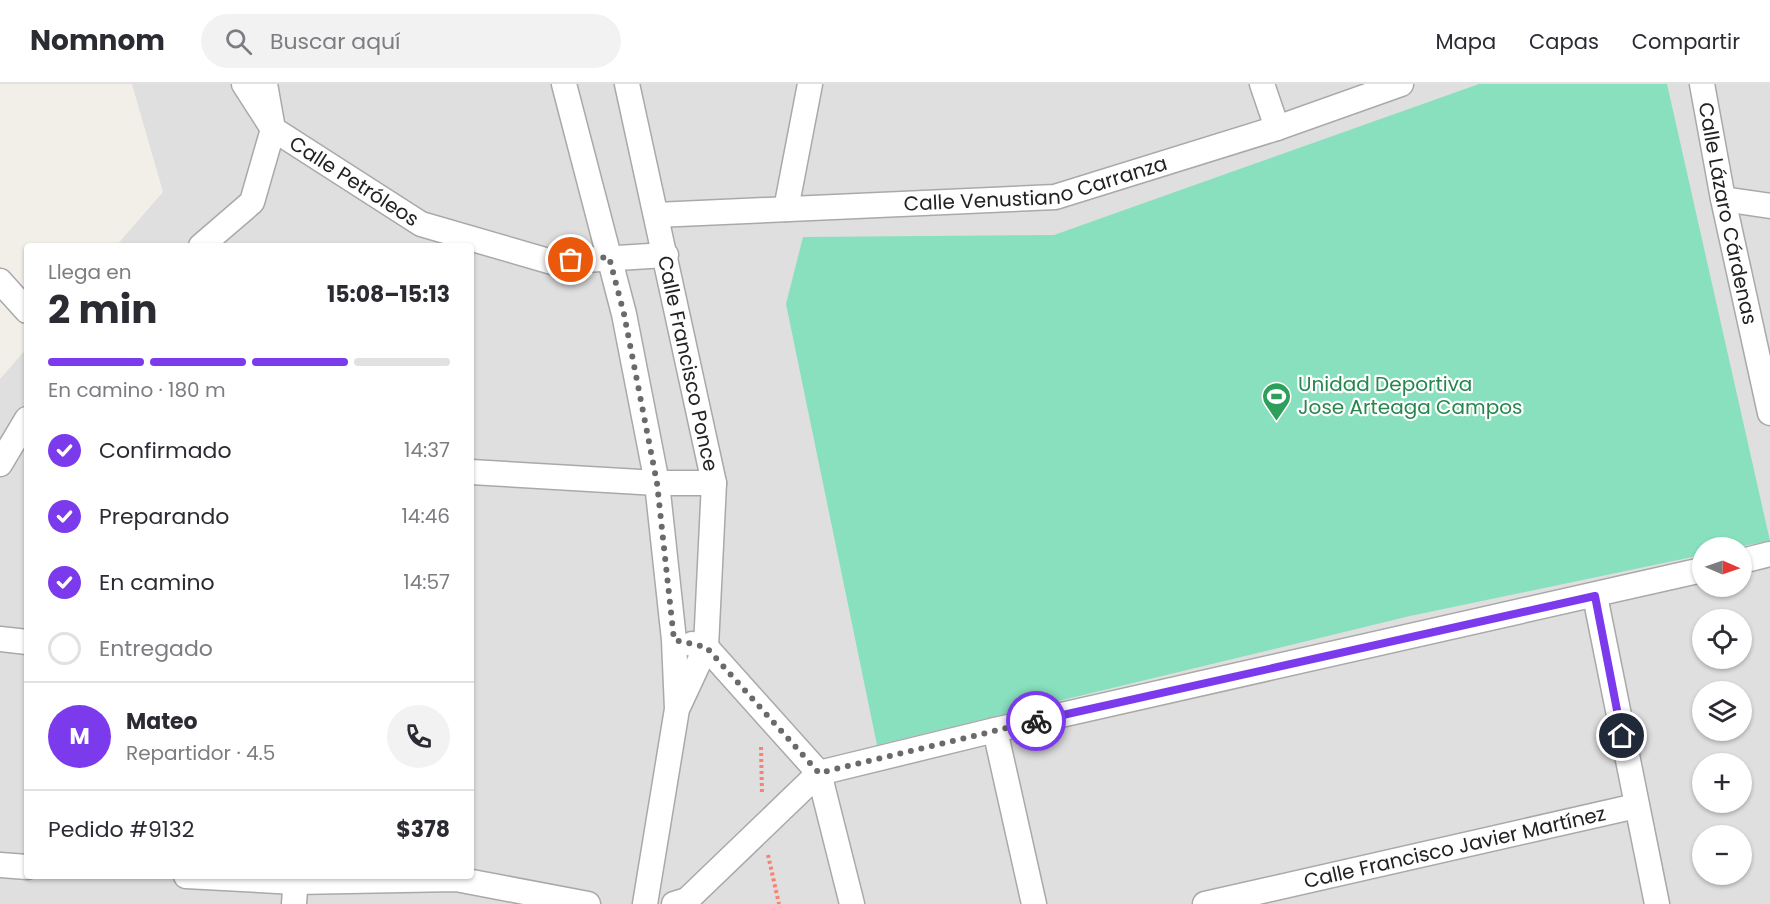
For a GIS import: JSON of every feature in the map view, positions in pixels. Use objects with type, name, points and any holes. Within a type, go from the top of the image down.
[{"type":"street","name":"Calle Petróleos","points":[[244,84],[273,129],[421,224],[552,262],[666,255]]},
{"type":"street","points":[[204,243],[252,202],[273,129],[265,84]]},
{"type":"street","points":[[564,84],[624,314],[657,483],[674,640],[677,709],[645,904]]},
{"type":"street","name":"Calle Francisco Ponce","points":[[627,84],[714,483],[706,647],[677,709]]},
{"type":"street","points":[[786,209],[810,84]]},
{"type":"street","points":[[1262,84],[1277,128]]},
{"type":"street","name":"Calle Venustiano Carranza","points":[[656,215],[1055,196],[1277,128],[1401,84]]},
{"type":"street","name":"Calle Lázaro Cárdenas","points":[[1702,84],[1723,199],[1770,413]]},
{"type":"street","points":[[1723,199],[1770,206]]},
{"type":"street","points":[[0,281],[24,308]]},
{"type":"street","points":[[0,464],[24,425]]},
{"type":"street","points":[[474,472],[657,483],[714,483]]},
{"type":"street","points":[[1752,558],[1770,554]]},
{"type":"street","points":[[674,904],[687,900],[819,773],[995,730],[1692,572]]},
{"type":"street","points":[[1595,596],[1657,904]]},
{"type":"street","points":[[0,639],[24,642]]},
{"type":"street","points":[[674,640],[706,647],[819,773],[852,904]]},
{"type":"street","points":[[995,730],[1034,904]]},
{"type":"street","name":"Calle Francisco Javier Martínez","points":[[1205,904],[1636,806]]},
{"type":"street","points":[[0,866],[24,867]]},
{"type":"street","points":[[216,879],[295,887],[424,879]]},
{"type":"street","points":[[466,879],[588,904]]},
{"type":"shaded area","points":[[132,84],[1770,84],[1770,904],[0,904],[0,379],[24,351],[24,879],[474,879],[474,243],[119,243],[163,192]]},
{"type":"green space","name":"Unidad Deportiva Jose Arteaga Campos","points":[[1479,84],[1667,84],[1770,541],[1752,544],[1752,537],[1692,537],[1692,557],[1410,616],[877,745],[786,304],[803,237],[1054,235]]},
{"type":"way so far","points":[[571,260],[609,257],[624,314],[657,483],[674,640],[706,647],[819,773],[1036,721]]},
{"type":"place","name":"Unidad Deportiva Jose Arteaga Campos","points":[[1277,422]]},
{"type":"route","points":[[1036,721],[1595,596],[1622,736]]}]
